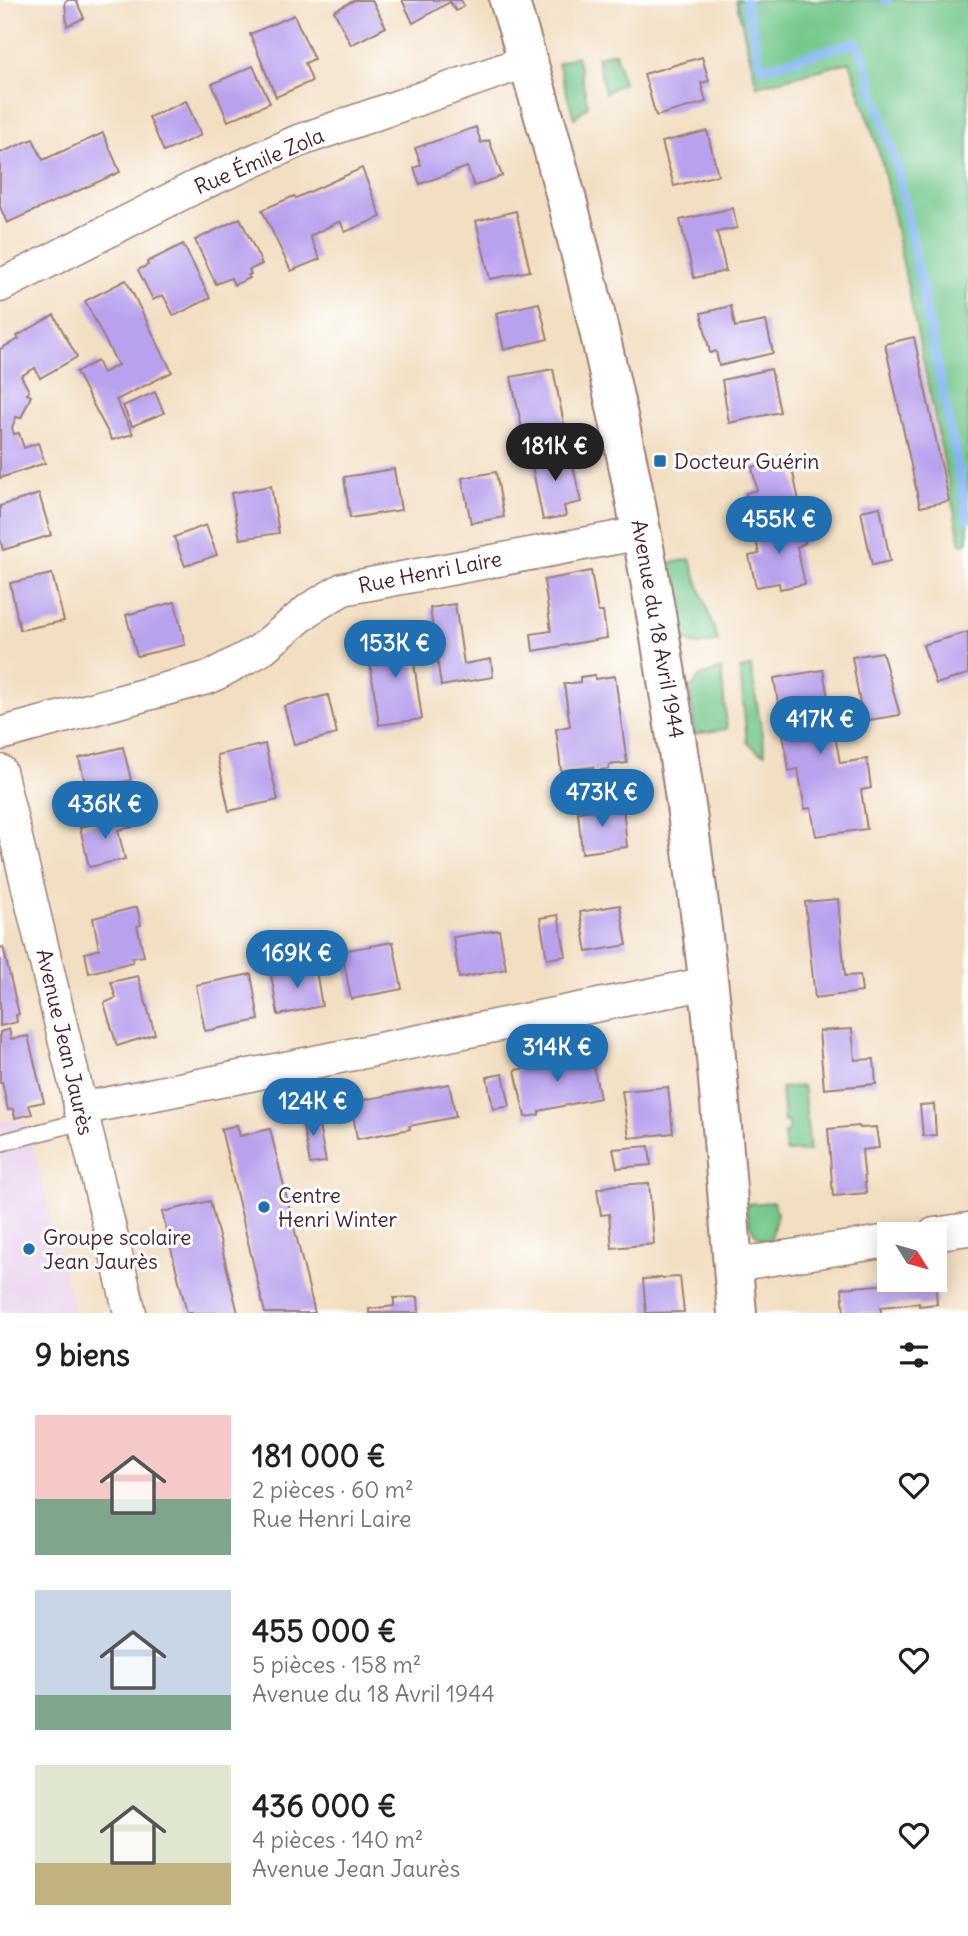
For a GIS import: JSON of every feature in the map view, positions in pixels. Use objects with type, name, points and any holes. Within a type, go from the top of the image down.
[{"type":"street","name":"Avenue du 18 Avril 1944","points":[[509,0],[576,238],[606,362],[659,623],[709,983],[737,1313]]},
{"type":"street","name":"Rue Émile Zola","points":[[0,286],[197,186],[298,141],[528,61]]},
{"type":"street","name":"Rue Henri Laire","points":[[0,734],[210,677],[259,651],[312,608],[343,589],[642,533]]},
{"type":"street","name":"Avenue Jean Jaurès","points":[[0,771],[130,1313]]},
{"type":"street","points":[[81,1115],[709,983]]},
{"type":"street","points":[[947,1232],[968,1229]]},
{"type":"street","points":[[733,1265],[877,1243]]},
{"type":"lane","points":[[0,1143],[81,1115]]},
{"type":"shaded area","name":"Groupe scolaire Jean Jaurès","points":[[15,1119],[16,1123],[27,1121],[75,1313],[0,1313],[0,1123]]},
{"type":"green space","points":[[736,0],[968,0],[968,542],[961,544],[882,162],[850,62],[757,86]]},
{"type":"green space","points":[[615,52],[623,83],[605,93],[597,57]]},
{"type":"green space","points":[[577,56],[588,106],[574,118],[558,63]]},
{"type":"green space","points":[[690,559],[718,641],[700,645],[690,643],[685,639],[677,620],[666,564]]},
{"type":"green space","points":[[751,667],[765,753],[759,752],[747,742],[740,669]]},
{"type":"green space","points":[[721,669],[727,729],[694,734],[690,690],[700,676]]},
{"type":"green space","points":[[803,1086],[810,1151],[786,1152],[784,1133],[788,1132],[788,1122],[784,1122],[781,1088]]},
{"type":"green space","points":[[774,1202],[777,1213],[770,1243],[755,1233],[749,1223],[746,1204]]},
{"type":"building","points":[[76,0],[84,18],[67,26],[65,2]]},
{"type":"building","points":[[355,0],[372,0],[386,27],[351,45],[334,11]]},
{"type":"building","points":[[402,0],[461,0],[464,6],[456,11],[450,2],[413,23]]},
{"type":"building","points":[[294,15],[314,59],[305,63],[312,81],[276,97],[250,34]]},
{"type":"building","points":[[702,57],[709,81],[701,83],[706,102],[656,116],[644,74]]},
{"type":"building","points":[[253,66],[270,103],[228,121],[212,84]]},
{"type":"building","points":[[186,101],[201,135],[164,152],[149,117]]},
{"type":"building","points":[[476,127],[481,143],[489,140],[502,176],[474,186],[467,167],[420,184],[414,168],[421,165],[415,148]]},
{"type":"building","points":[[707,131],[718,175],[674,186],[662,142]]},
{"type":"building","points":[[103,133],[120,172],[7,223],[0,207],[0,153],[33,139],[43,160]]},
{"type":"building","points":[[362,168],[381,217],[345,232],[340,221],[310,236],[320,259],[291,271],[262,210],[294,196],[296,198]]},
{"type":"building","points":[[733,208],[737,228],[717,232],[726,271],[694,278],[680,220]]},
{"type":"building","points":[[516,211],[530,271],[490,279],[476,221]]},
{"type":"building","points":[[240,218],[262,264],[249,270],[250,278],[234,285],[231,278],[216,284],[195,240]]},
{"type":"building","points":[[183,244],[210,298],[174,316],[163,295],[153,300],[138,270],[148,265],[147,262]]},
{"type":"building","points":[[126,280],[172,372],[116,400],[133,434],[112,440],[76,372],[97,361],[103,373],[118,365],[85,301]]},
{"type":"building","points":[[539,303],[548,339],[504,350],[496,313]]},
{"type":"building","points":[[731,306],[735,327],[766,321],[773,353],[719,366],[716,351],[710,353],[701,313]]},
{"type":"building","points":[[54,315],[77,357],[40,378],[35,368],[21,376],[29,391],[27,394],[31,396],[21,418],[16,417],[12,428],[14,434],[19,433],[24,448],[38,443],[45,463],[0,478],[0,349]]},
{"type":"building","points":[[914,337],[949,501],[920,507],[885,344]]},
{"type":"building","points":[[553,369],[564,424],[523,433],[511,377]]},
{"type":"building","points":[[771,369],[780,412],[729,423],[722,380]]},
{"type":"building","points":[[155,392],[164,413],[132,426],[123,406]]},
{"type":"building","points":[[569,448],[581,502],[564,506],[566,516],[543,520],[530,456]]},
{"type":"building","points":[[790,459],[799,501],[751,511],[746,507],[746,493],[757,490],[752,467]]},
{"type":"building","points":[[394,469],[401,510],[350,518],[344,477]]},
{"type":"building","points":[[496,472],[504,517],[471,523],[462,478]]},
{"type":"building","points":[[271,486],[279,533],[240,539],[231,493]]},
{"type":"building","points":[[39,494],[51,535],[3,550],[0,539],[0,506]]},
{"type":"building","points":[[880,507],[890,561],[872,565],[861,511]]},
{"type":"building","points":[[800,521],[805,543],[797,547],[805,584],[780,589],[779,583],[756,587],[749,556],[759,554],[754,530]]},
{"type":"building","points":[[206,525],[217,555],[185,566],[174,537]]},
{"type":"building","points":[[591,571],[598,612],[603,612],[607,638],[533,651],[531,634],[551,631],[544,580]]},
{"type":"building","points":[[52,574],[64,621],[20,630],[10,583]]},
{"type":"building","points":[[175,602],[185,645],[137,656],[126,615]]},
{"type":"building","points":[[455,604],[464,664],[491,659],[493,677],[441,686],[430,608]]},
{"type":"building","points":[[968,632],[968,674],[936,684],[923,645]]},
{"type":"building","points":[[410,635],[422,719],[379,725],[367,641]]},
{"type":"building","points":[[882,652],[900,715],[863,721],[852,657]]},
{"type":"building","points":[[823,670],[840,763],[867,759],[871,788],[861,790],[867,829],[816,836],[811,808],[805,809],[798,769],[789,771],[774,678]]},
{"type":"building","points":[[595,675],[595,679],[615,676],[627,763],[609,765],[609,769],[594,771],[593,767],[561,771],[556,729],[570,726],[564,684],[580,682],[580,677]]},
{"type":"building","points":[[328,695],[337,734],[294,745],[284,706]]},
{"type":"building","points":[[265,744],[278,800],[229,811],[217,755]]},
{"type":"building","points":[[123,747],[131,780],[87,791],[79,758]]},
{"type":"building","points":[[605,803],[606,807],[623,806],[627,847],[582,853],[578,812],[593,810],[593,805]]},
{"type":"building","points":[[131,815],[133,827],[118,830],[125,859],[89,867],[80,827]]},
{"type":"building","points":[[838,899],[845,976],[860,975],[862,992],[815,998],[805,902]]},
{"type":"building","points":[[620,905],[627,945],[587,952],[580,912]]},
{"type":"building","points":[[137,907],[141,925],[137,926],[144,956],[132,958],[133,962],[89,973],[85,953],[99,949],[93,918]]},
{"type":"building","points":[[558,915],[566,956],[547,959],[540,918]]},
{"type":"building","points":[[499,930],[506,969],[459,978],[453,937]]},
{"type":"building","points":[[393,942],[402,989],[351,999],[342,951]]},
{"type":"building","points":[[3,947],[19,1014],[16,1015],[17,1022],[0,1026],[0,948]]},
{"type":"building","points":[[315,965],[322,1006],[278,1015],[271,974]]},
{"type":"building","points":[[251,974],[259,1020],[205,1031],[196,985]]},
{"type":"building","points":[[138,976],[155,1034],[117,1046],[104,1003],[116,998],[111,982]]},
{"type":"building","points":[[9,1029],[11,1039],[28,1036],[44,1102],[29,1105],[32,1114],[15,1118],[13,1109],[8,1110],[2,1082],[0,1083],[0,1032]]},
{"type":"building","points":[[852,1029],[855,1060],[874,1059],[876,1084],[824,1089],[819,1031]]},
{"type":"building","points":[[551,1055],[558,1061],[591,1055],[600,1098],[539,1111],[539,1115],[525,1117],[515,1070],[536,1066],[540,1058]]},
{"type":"building","points":[[503,1074],[510,1106],[493,1109],[487,1077]]},
{"type":"building","points":[[449,1084],[456,1117],[357,1139],[351,1102]]},
{"type":"building","points":[[668,1087],[673,1133],[629,1138],[622,1091]]},
{"type":"building","points":[[934,1104],[936,1135],[923,1136],[920,1105]]},
{"type":"building","points":[[316,1111],[326,1162],[310,1164],[301,1115]]},
{"type":"building","name":"Centre Henri Winter","points":[[237,1125],[240,1136],[270,1129],[315,1313],[265,1313],[221,1129]]},
{"type":"building","points":[[876,1127],[879,1148],[862,1150],[866,1193],[833,1196],[828,1129]]},
{"type":"building","points":[[649,1146],[651,1165],[617,1168],[613,1149]]},
{"type":"building","points":[[649,1183],[654,1244],[612,1248],[609,1214],[601,1215],[597,1189]]},
{"type":"building","points":[[210,1201],[238,1313],[187,1313],[162,1212]]},
{"type":"building","points":[[680,1277],[684,1312],[646,1313],[643,1279]]},
{"type":"building","points":[[877,1285],[877,1292],[936,1292],[937,1304],[881,1307],[881,1313],[844,1313],[842,1288]]},
{"type":"building","points":[[418,1297],[419,1313],[369,1313],[369,1309],[394,1306],[394,1298]]},
{"type":"waterway","points":[[746,2],[761,67],[856,42],[866,63]]},
{"type":"waterway","points":[[868,72],[898,171],[968,518]]},
{"type":"place","name":"Docteur Guérin","points":[[660,461]]},
{"type":"place","name":"Centre Henri Winter","points":[[264,1207]]},
{"type":"place","name":"Groupe scolaire Jean Jaurès","points":[[29,1249]]}]
